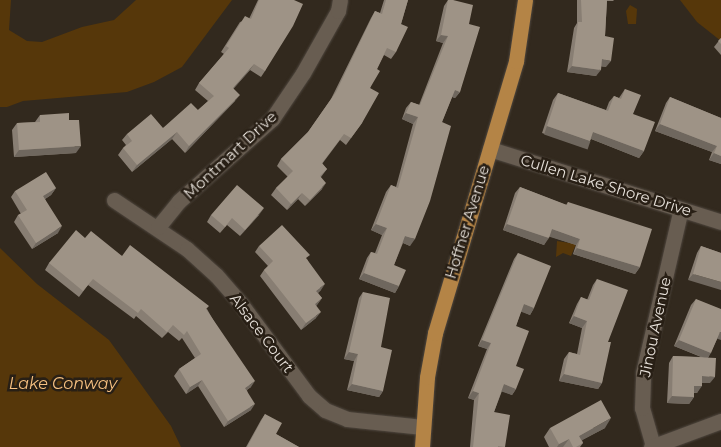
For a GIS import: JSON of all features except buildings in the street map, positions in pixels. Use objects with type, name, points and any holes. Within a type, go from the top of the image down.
[{"type":"main road","name":"Hoffner Avenue","points":[[422,447],[427,377],[435,333],[516,61],[525,0]]},
{"type":"street","name":"Montmart Drive","points":[[158,227],[179,202],[272,119],[303,73],[338,11],[340,0]]},
{"type":"street","name":"Cullen Lake Shore Drive","points":[[490,149],[721,222]]},
{"type":"street","name":"Alsace Court","points":[[114,200],[158,227],[216,275],[242,304],[309,396],[324,410],[347,419],[422,427]]},
{"type":"street","name":"Jinou Avenue","points":[[652,447],[642,408],[643,373],[681,208]]},
{"type":"street","points":[[652,447],[721,421]]},
{"type":"water","points":[[0,0],[11,0],[9,30],[27,41],[42,42],[82,27],[114,20],[136,0],[232,0],[182,67],[154,82],[127,92],[23,101],[7,107],[0,107]]},
{"type":"water","points":[[680,0],[721,0],[721,41],[697,22]]},
{"type":"water","points":[[630,5],[637,9],[636,24],[628,24],[626,11]]},
{"type":"water","points":[[557,241],[576,244],[571,256],[563,253],[556,257]]},
{"type":"water","name":"Lake Conway","points":[[0,248],[37,284],[109,340],[171,426],[181,447],[0,447]]}]
